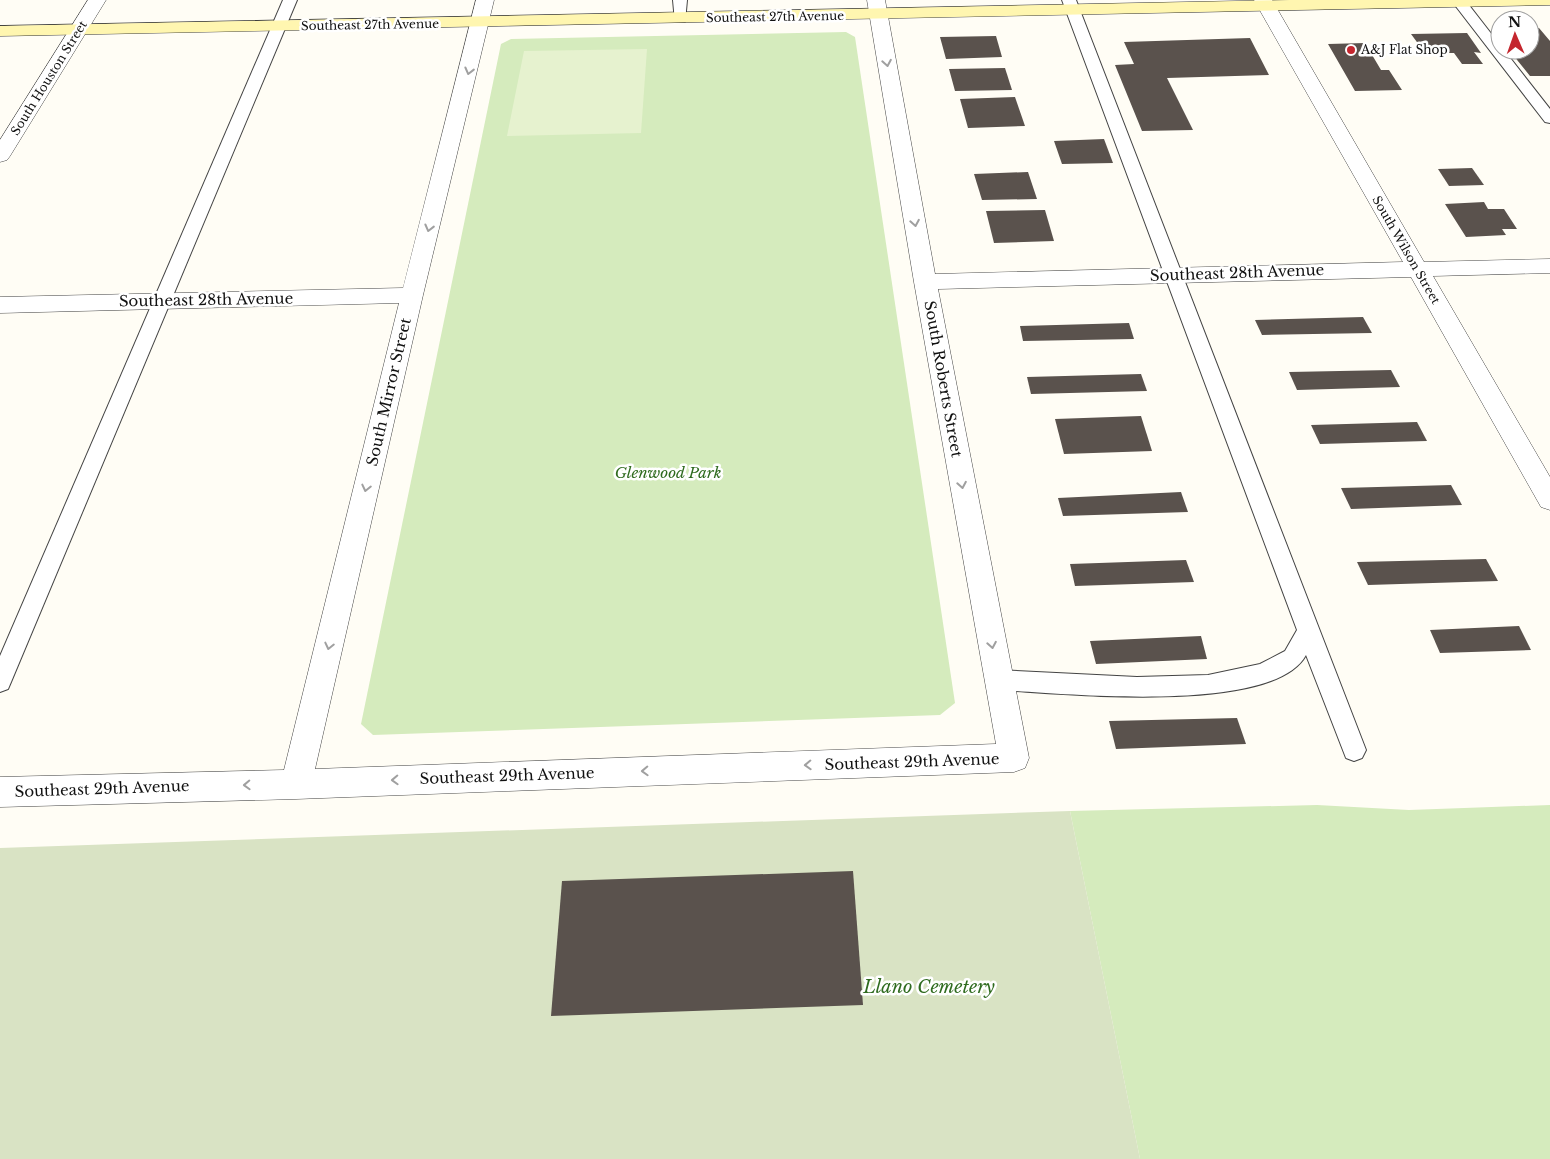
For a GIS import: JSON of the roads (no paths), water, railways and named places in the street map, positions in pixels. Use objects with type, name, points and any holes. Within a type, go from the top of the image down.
[{"type":"main road","name":"Southeast 27th Avenue","points":[[0,31],[278,26],[483,12],[680,19],[877,7],[1550,0]]},
{"type":"street","name":"South Houston Street","points":[[0,156],[98,0]]},
{"type":"street","name":"South Wilson Street","points":[[1265,3],[1550,500]]},
{"type":"street","name":"South Roberts Street","points":[[877,7],[925,282],[1014,758]]},
{"type":"street","name":"South Mirror Street","points":[[296,784],[412,295],[483,12]]},
{"type":"street","name":"Southeast 28th Avenue","points":[[925,282],[1550,266]]},
{"type":"street","name":"Southeast 28th Avenue","points":[[0,305],[412,295]]},
{"type":"street","name":"Southeast 29th Avenue","points":[[0,792],[296,784],[1014,758]]},
{"type":"lane","points":[[0,682],[290,0]]},
{"type":"lane","points":[[680,0],[680,19]]},
{"type":"lane","points":[[1459,1],[1550,119]]},
{"type":"lane","points":[[1071,6],[1354,750]]},
{"type":"lane","points":[[998,680],[1137,687],[1208,685],[1264,672],[1293,658],[1308,632]]},
{"type":"place","name":"A&J Flat Shop","points":[[1351,50]]},
{"type":"park label","name":"Glenwood Park","points":[[668,473]]},
{"type":"park label","name":"Llano Cemetery","points":[[929,987]]}]
